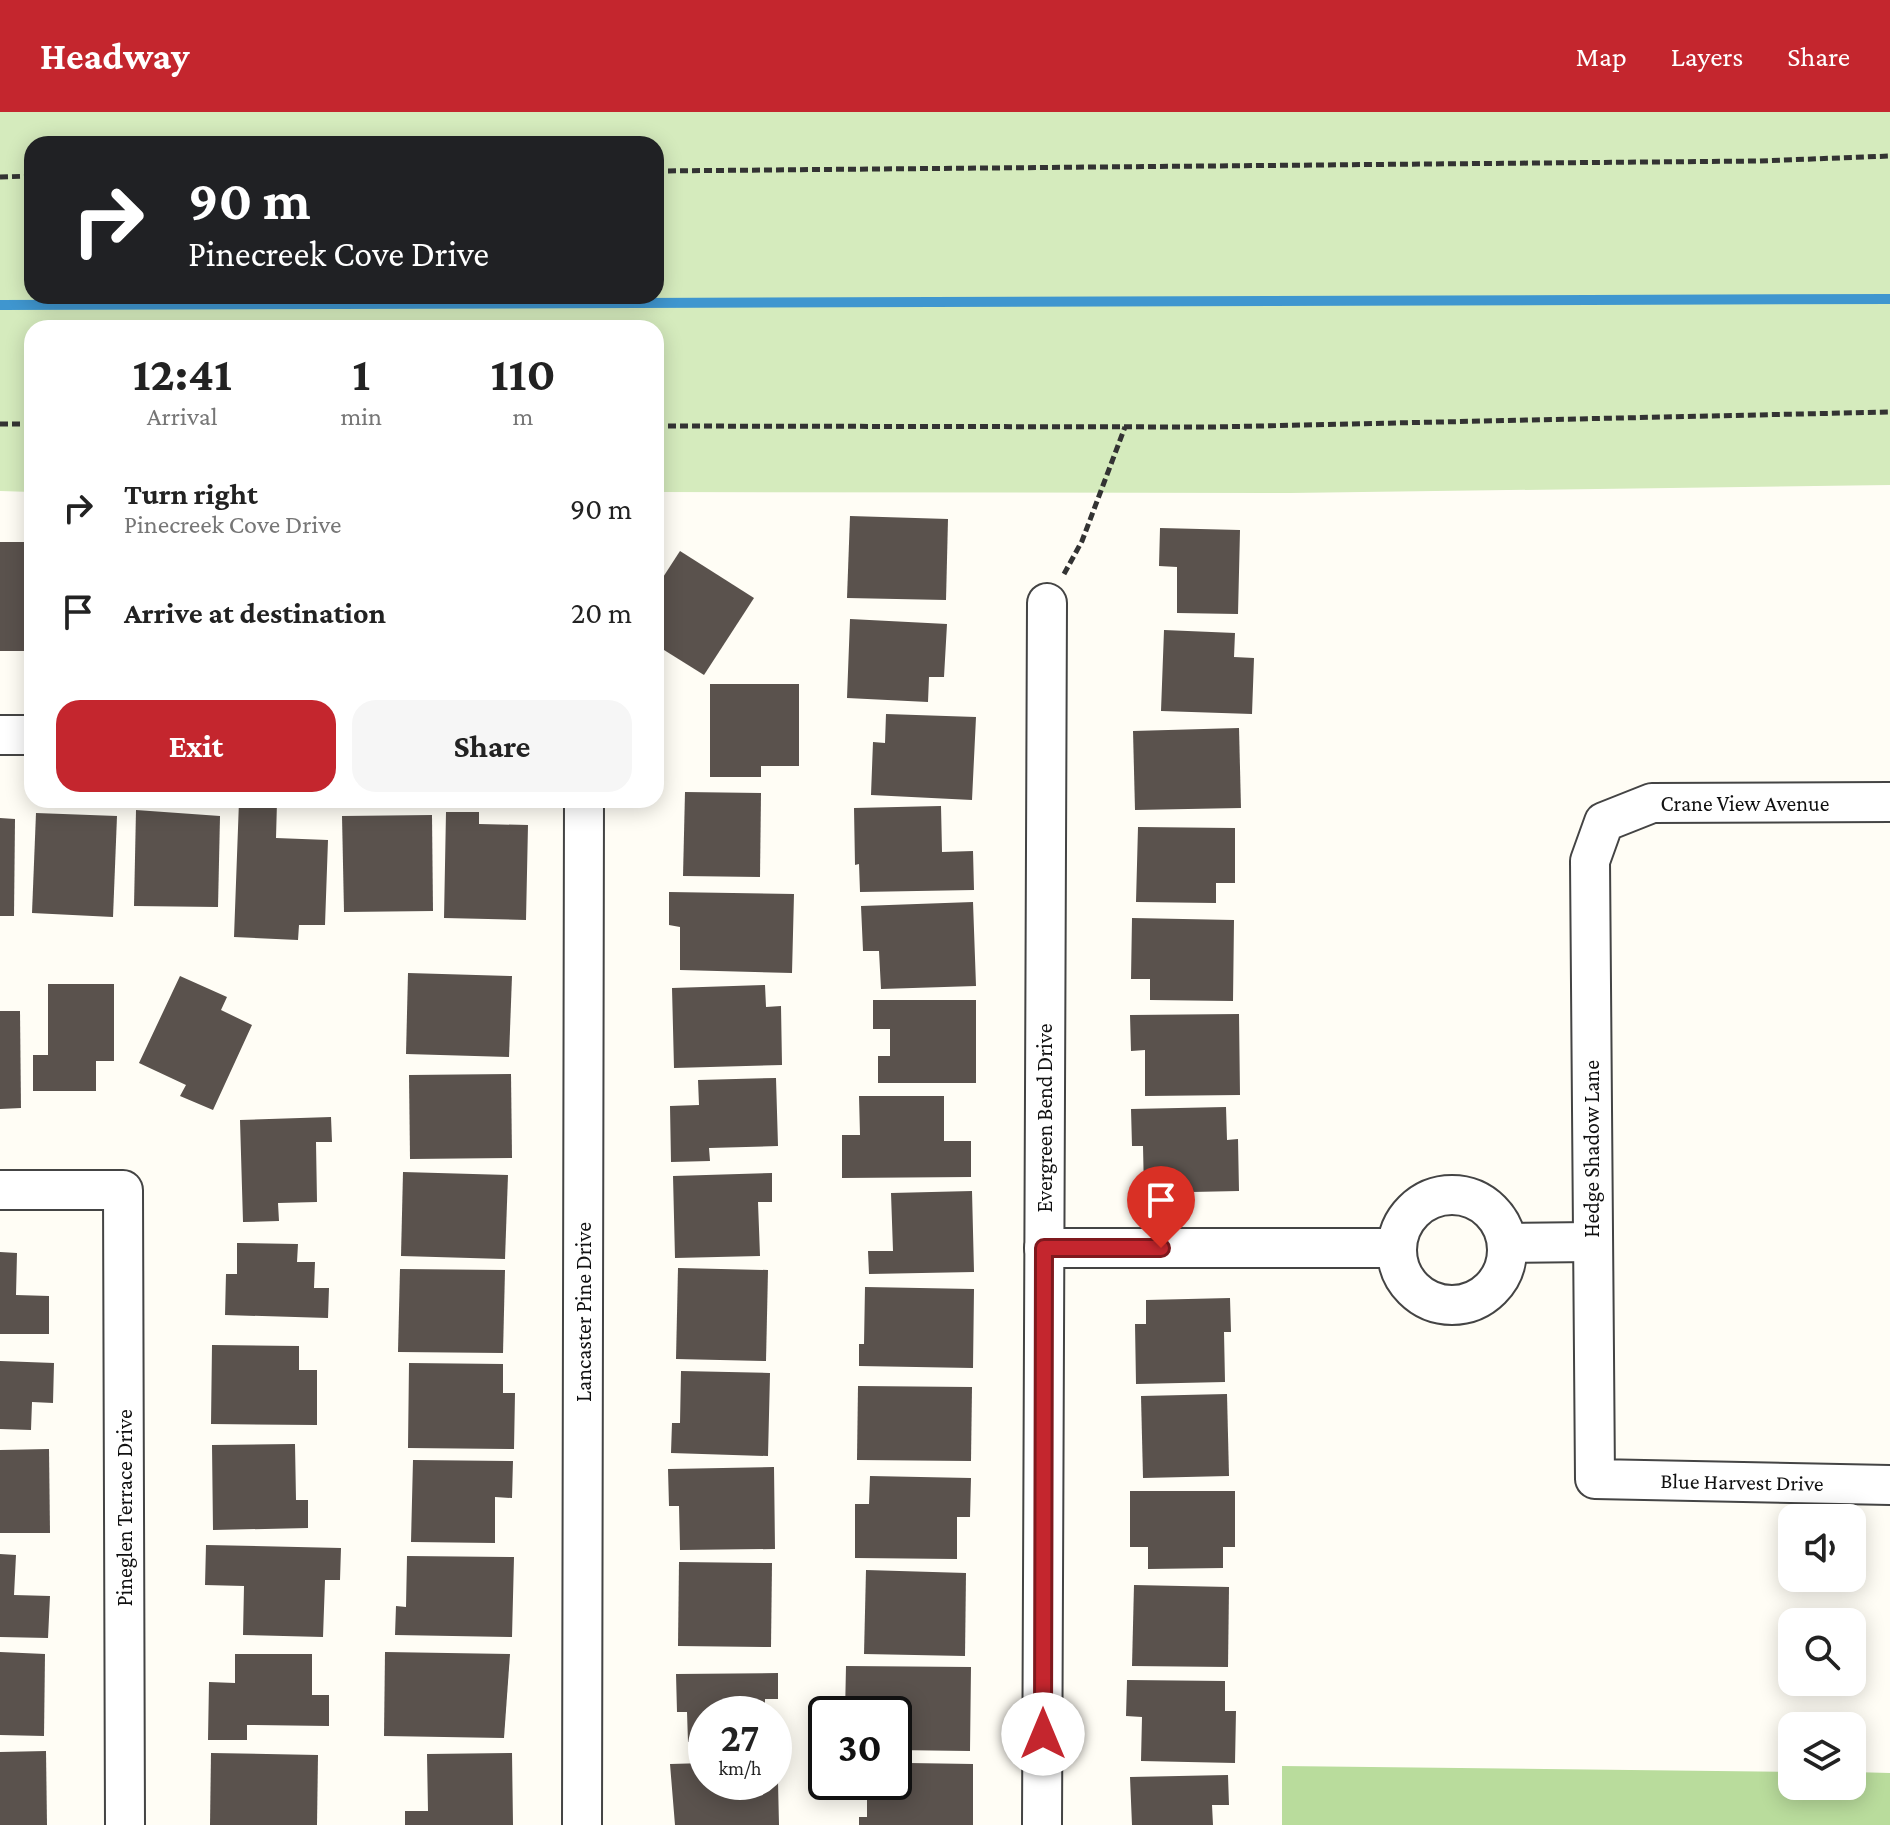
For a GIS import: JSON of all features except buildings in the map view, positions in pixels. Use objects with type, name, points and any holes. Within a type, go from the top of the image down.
[{"type":"street","name":"Evergreen Bend Drive","points":[[1042,1825],[1047,603]]},
{"type":"street","points":[[0,735],[24,735]]},
{"type":"street","name":"Crane View Avenue","points":[[1604,822],[1652,803],[1890,802]]},
{"type":"street","name":"Lancaster Pine Drive","points":[[582,1825],[584,808]]},
{"type":"street","name":"Hedge Shadow Lane","points":[[1595,1479],[1590,861],[1604,822]]},
{"type":"street","name":"Pineglen Terrace Drive","points":[[0,1190],[123,1190],[125,1825]]},
{"type":"street","points":[[1458,1196],[1483,1206],[1502,1226],[1507,1243],[1506,1262],[1500,1279],[1488,1293],[1454,1306],[1436,1303],[1420,1295],[1407,1283],[1399,1266],[1397,1248],[1400,1231],[1409,1216],[1423,1203],[1440,1197],[1458,1196]]},
{"type":"street","points":[[1507,1243],[1591,1242]]},
{"type":"street","points":[[1044,1248],[1397,1248]]},
{"type":"street","name":"Blue Harvest Drive","points":[[1595,1479],[1890,1485]]},
{"type":"path","points":[[664,171],[1728,162],[1890,156]]},
{"type":"path","points":[[0,177],[24,176]]},
{"type":"path","points":[[664,426],[1125,427],[1673,419],[1890,412]]},
{"type":"path","points":[[0,424],[24,424]]},
{"type":"path","points":[[1047,603],[1082,541],[1125,427]]},
{"type":"green space","points":[[0,112],[1890,112],[1890,485],[1290,493],[664,492],[664,320],[24,320],[24,492],[0,491]]},
{"type":"green space","points":[[1282,1766],[1778,1772],[1778,1800],[1866,1800],[1866,1772],[1890,1773],[1890,1825],[1282,1825]]},
{"type":"waterway","points":[[664,303],[1890,299]]},
{"type":"waterway","points":[[0,305],[315,304]]},
{"type":"route","points":[[1043,1734],[1044,1248],[1161,1248]]}]
